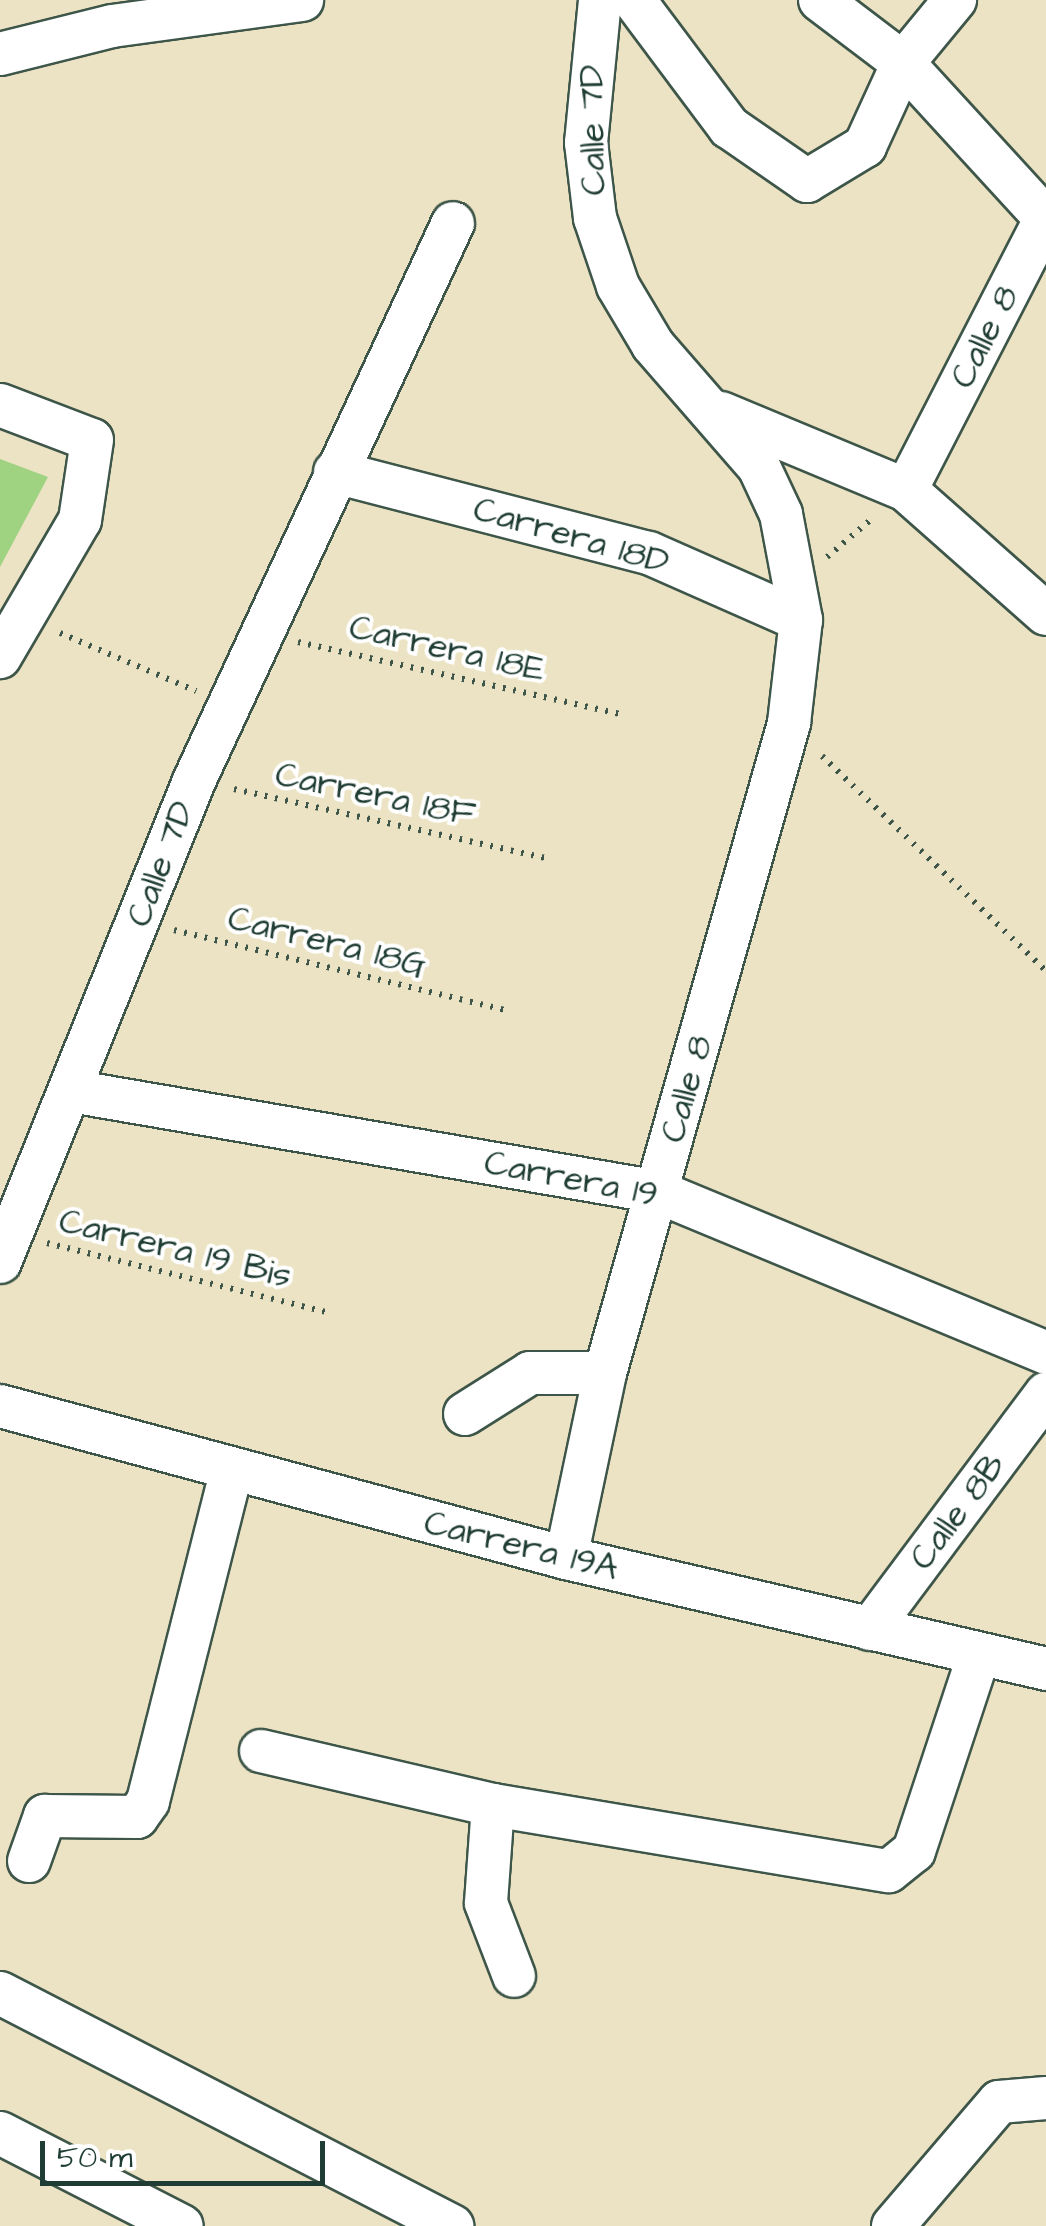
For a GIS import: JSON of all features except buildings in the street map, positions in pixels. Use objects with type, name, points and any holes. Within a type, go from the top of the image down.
[{"type":"street","points":[[0,54],[112,13],[302,0]]},
{"type":"street","name":"Calle 7D","points":[[600,0],[586,143],[594,218],[618,286],[653,346],[721,412],[781,514],[799,601]]},
{"type":"street","points":[[634,0],[729,127],[788,175],[825,178],[865,146],[903,64],[955,0]]},
{"type":"street","points":[[820,0],[903,64],[1046,219]]},
{"type":"street","name":"Calle 8","points":[[906,490],[1046,219]]},
{"type":"street","name":"Calle 7D","points":[[6,1248],[194,780],[453,223]]},
{"type":"street","points":[[0,405],[92,440],[80,520],[0,658]]},
{"type":"street","points":[[721,412],[906,490],[1046,614]]},
{"type":"street","name":"Carrera 18D","points":[[334,472],[650,552],[799,601]]},
{"type":"street","name":"Calle 8","points":[[566,1558],[605,1373],[789,724],[799,601]]},
{"type":"street","name":"Carrera 19","points":[[71,1091],[658,1192],[1046,1353]]},
{"type":"street","points":[[464,1414],[530,1373],[605,1373]]},
{"type":"street","name":"Calle 8B","points":[[870,1629],[1046,1394]]},
{"type":"street","name":"Carrera 19A","points":[[0,1406],[230,1472],[566,1558],[1046,1669]]},
{"type":"street","points":[[28,1860],[45,1816],[137,1817],[148,1801],[230,1472]]},
{"type":"street","points":[[261,1751],[493,1805],[889,1871],[914,1851],[979,1655]]},
{"type":"street","points":[[493,1805],[486,1903],[514,1976]]},
{"type":"street","points":[[0,1993],[452,2226]]},
{"type":"street","points":[[892,2226],[999,2102],[1046,2098]]},
{"type":"street","points":[[0,2132],[182,2226]]},
{"type":"path","points":[[799,601],[906,490]]},
{"type":"path","points":[[22,617],[230,705]]},
{"type":"path","name":"Carrera 18E","points":[[263,634],[621,714]]},
{"type":"path","points":[[789,724],[1046,971]]},
{"type":"path","name":"Carrera 18F","points":[[194,780],[545,858]]},
{"type":"path","name":"Carrera 18G","points":[[138,922],[504,1010]]},
{"type":"path","name":"Carrera 19 Bis","points":[[6,1248],[326,1312]]},
{"type":"green space","points":[[0,459],[48,477],[0,567]]}]
